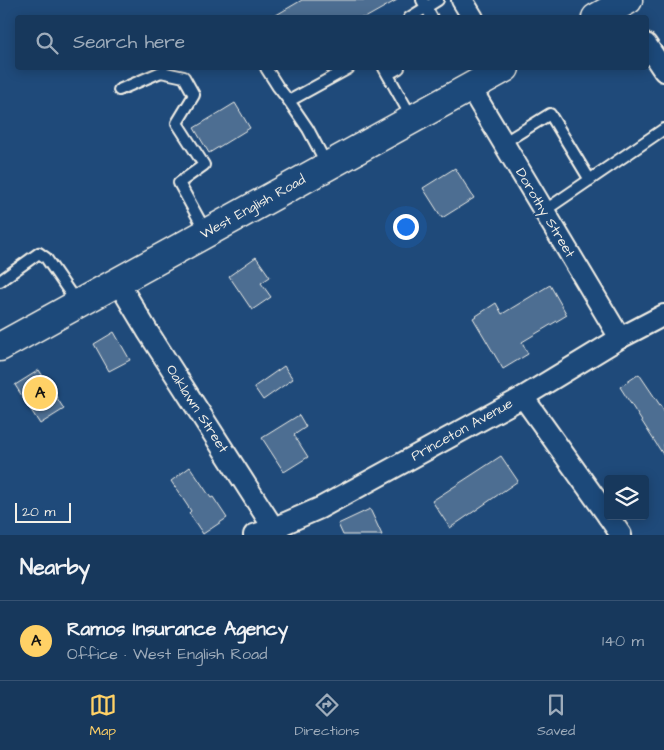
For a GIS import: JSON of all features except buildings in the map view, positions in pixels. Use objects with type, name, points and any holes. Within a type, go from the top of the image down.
[{"type":"main road","points":[[604,15],[626,7]]},
{"type":"main road","name":"West English Road","points":[[2,341],[78,304],[501,70]]},
{"type":"street","points":[[462,0],[471,15]]},
{"type":"street","points":[[649,48],[664,71]]},
{"type":"street","name":"Dorothy Street","points":[[470,87],[620,338]]},
{"type":"street","name":"Oaklawn Street","points":[[118,282],[276,532]]},
{"type":"street","name":"Princeton Avenue","points":[[254,535],[276,532],[523,397],[620,338],[664,315]]},
{"type":"street","points":[[523,397],[604,510]]},
{"type":"street","points":[[611,520],[621,535]]},
{"type":"lane","points":[[412,15],[424,3],[438,0]]},
{"type":"lane","points":[[424,3],[430,15]]},
{"type":"lane","points":[[267,70],[308,129],[327,166]]},
{"type":"lane","points":[[289,101],[345,70]]},
{"type":"lane","points":[[386,71],[413,119]]},
{"type":"lane","points":[[118,90],[161,72],[184,77],[194,95],[177,124],[204,165],[179,183],[206,233]]},
{"type":"lane","points":[[503,143],[550,114],[590,180]]},
{"type":"lane","points":[[544,211],[664,129]]},
{"type":"lane","points":[[0,281],[38,254],[46,258],[78,304]]},
{"type":"place","name":"Ramos Insurance Agency","points":[[40,393]]}]
